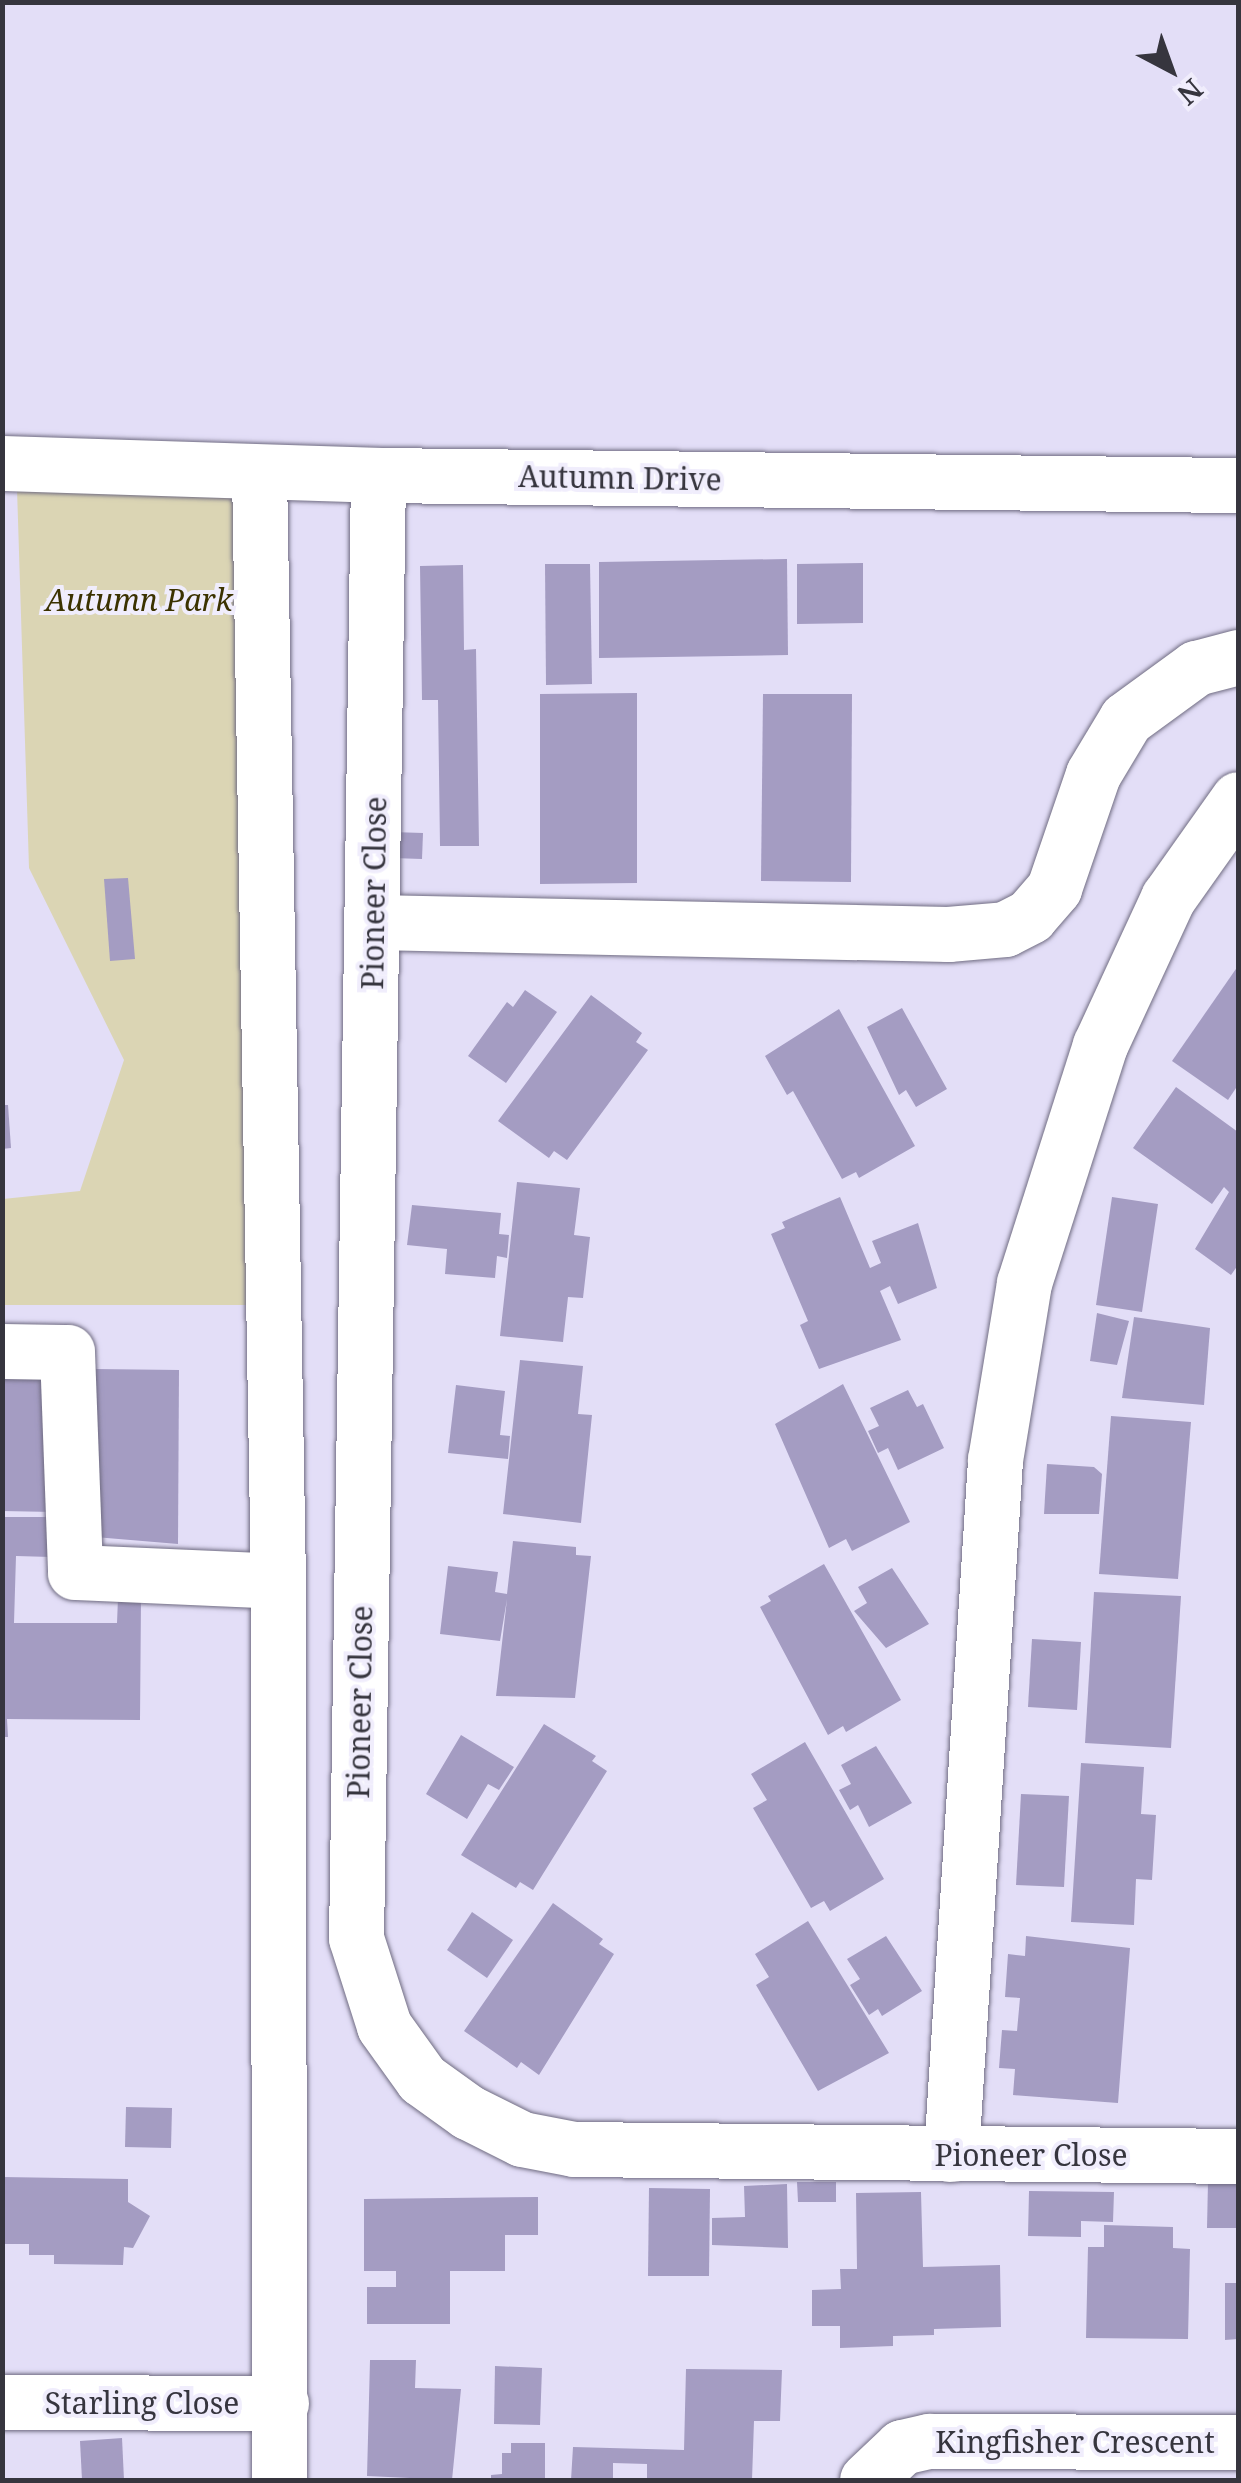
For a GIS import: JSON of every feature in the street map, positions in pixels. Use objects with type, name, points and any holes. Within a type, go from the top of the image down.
[{"type":"street","name":"Autumn Drive","points":[[2,463],[378,475],[1238,485]]},
{"type":"street","points":[[259,472],[278,1581],[278,2480]]},
{"type":"street","name":"Pioneer Close","points":[[378,475],[356,1938],[384,2026],[422,2079],[522,2139],[668,2152],[1238,2156]]},
{"type":"street","points":[[374,922],[948,934],[1005,928],[1030,916],[1054,888],[1093,774],[1126,718],[1196,668],[1238,657]]},
{"type":"street","points":[[951,2154],[994,1460],[1024,1283],[1100,1046],[1168,898],[1238,799]]},
{"type":"street","points":[[2,1351],[67,1352],[75,1572],[278,1581]]},
{"type":"street","name":"Starling Close","points":[[2,2402],[281,2404]]},
{"type":"street","name":"Kingfisher Crescent","points":[[867,2480],[902,2447],[929,2440],[1238,2442]]},
{"type":"green space","name":"Autumn Park","points":[[259,472],[255,1305],[3,1305],[3,1199],[80,1191],[124,1060],[29,868],[17,489]]},
{"type":"building","points":[[787,559],[788,655],[599,658],[599,562]]},
{"type":"building","points":[[863,563],[863,623],[797,624],[797,564]]},
{"type":"building","points":[[545,564],[590,564],[592,684],[546,685]]},
{"type":"building","points":[[463,565],[464,650],[476,649],[479,846],[440,846],[438,700],[422,700],[420,566]]},
{"type":"building","points":[[637,693],[637,883],[540,884],[540,694]]},
{"type":"building","points":[[763,694],[852,694],[851,882],[761,881]]},
{"type":"building","points":[[392,832],[423,833],[422,859],[392,858]]},
{"type":"building","points":[[128,878],[135,959],[110,961],[104,879]]},
{"type":"building","points":[[1238,966],[1238,1085],[1228,1100],[1172,1061]]},
{"type":"building","points":[[525,990],[557,1012],[506,1083],[468,1056],[507,1002],[513,1007]]},
{"type":"building","points":[[591,995],[642,1033],[636,1042],[648,1050],[567,1160],[554,1151],[549,1158],[498,1121]]},
{"type":"building","points":[[902,1008],[947,1089],[916,1107],[906,1090],[899,1095],[867,1027]]},
{"type":"building","points":[[839,1009],[915,1146],[859,1178],[856,1172],[842,1179],[793,1091],[787,1095],[765,1056]]},
{"type":"building","points":[[1176,1087],[1238,1132],[1238,1265],[1231,1275],[1195,1249],[1229,1192],[1224,1187],[1212,1204],[1133,1148]]},
{"type":"building","points":[[2,1105],[8,1105],[11,1148],[2,1149]]},
{"type":"building","points":[[517,1182],[580,1188],[574,1235],[590,1237],[583,1298],[568,1297],[563,1342],[500,1336]]},
{"type":"building","points":[[840,1197],[870,1268],[881,1263],[872,1241],[918,1223],[937,1288],[898,1304],[890,1286],[880,1291],[901,1340],[819,1369],[800,1325],[808,1321],[771,1234],[785,1228],[782,1222]]},
{"type":"building","points":[[1112,1197],[1158,1204],[1142,1312],[1096,1305]]},
{"type":"building","points":[[412,1205],[501,1213],[499,1234],[509,1235],[507,1258],[497,1256],[495,1278],[445,1274],[447,1249],[407,1245]]},
{"type":"building","points":[[1097,1313],[1129,1321],[1117,1365],[1090,1361]]},
{"type":"building","points":[[1134,1317],[1210,1328],[1204,1405],[1122,1398]]},
{"type":"building","points":[[520,1360],[583,1366],[578,1414],[592,1415],[581,1523],[503,1514]]},
{"type":"building","points":[[95,1369],[179,1370],[178,1544],[95,1537]]},
{"type":"building","points":[[2,1376],[49,1377],[54,1512],[2,1511]]},
{"type":"building","points":[[843,1384],[910,1522],[852,1551],[846,1539],[829,1548],[775,1424]]},
{"type":"building","points":[[456,1385],[505,1391],[500,1435],[510,1436],[508,1459],[448,1453]]},
{"type":"building","points":[[908,1390],[917,1407],[923,1404],[944,1448],[898,1470],[888,1448],[878,1453],[868,1431],[879,1426],[870,1408]]},
{"type":"building","points":[[1111,1416],[1191,1422],[1178,1579],[1099,1574]]},
{"type":"building","points":[[1047,1464],[1094,1467],[1102,1474],[1099,1514],[1044,1514]]},
{"type":"building","points":[[2,1517],[51,1517],[51,1557],[16,1556],[14,1623],[117,1623],[118,1598],[141,1598],[140,1720],[7,1719],[8,1737],[2,1737]]},
{"type":"building","points":[[513,1541],[576,1547],[576,1555],[591,1556],[575,1698],[496,1696],[507,1599],[500,1641],[440,1634],[448,1566],[498,1572],[495,1592],[507,1594]]},
{"type":"building","points":[[824,1564],[901,1700],[846,1732],[843,1726],[828,1735],[760,1607],[771,1601],[768,1596]]},
{"type":"building","points":[[892,1568],[929,1624],[886,1648],[854,1611],[867,1603],[858,1587]]},
{"type":"building","points":[[1094,1592],[1181,1596],[1171,1748],[1085,1743]]},
{"type":"building","points":[[1032,1639],[1081,1642],[1077,1710],[1028,1707]]},
{"type":"building","points":[[544,1724],[596,1756],[592,1761],[607,1771],[533,1890],[520,1882],[516,1888],[461,1855]]},
{"type":"building","points":[[461,1735],[514,1767],[499,1790],[488,1784],[467,1819],[426,1794]]},
{"type":"building","points":[[805,1742],[884,1879],[830,1911],[824,1901],[811,1908],[753,1808],[767,1800],[751,1774]]},
{"type":"building","points":[[876,1746],[912,1803],[869,1827],[858,1805],[850,1810],[839,1790],[851,1784],[841,1765]]},
{"type":"building","points":[[1081,1763],[1144,1767],[1141,1814],[1156,1815],[1152,1880],[1136,1879],[1134,1925],[1071,1922]]},
{"type":"building","points":[[1021,1794],[1069,1796],[1064,1887],[1016,1885]]},
{"type":"building","points":[[553,1903],[603,1939],[599,1944],[614,1954],[539,2075],[521,2062],[517,2068],[464,2031]]},
{"type":"building","points":[[472,1912],[513,1940],[487,1978],[447,1950]]},
{"type":"building","points":[[808,1921],[889,2053],[818,2091],[756,1985],[769,1977],[755,1954]]},
{"type":"building","points":[[886,1936],[922,1991],[882,2016],[878,2009],[869,2015],[850,1985],[860,1979],[847,1959]]},
{"type":"building","points":[[1026,1936],[1130,1948],[1118,2103],[1013,2095],[1015,2069],[999,2068],[1002,2030],[1017,2031],[1020,1998],[1005,1997],[1008,1954],[1025,1956]]},
{"type":"building","points":[[126,2107],[172,2108],[171,2148],[125,2147]]},
{"type":"building","points":[[2,2177],[128,2179],[128,2202],[150,2216],[133,2248],[124,2247],[123,2265],[54,2264],[54,2255],[29,2255],[29,2244],[2,2244]]},
{"type":"building","points":[[797,2182],[836,2182],[836,2202],[798,2202]]},
{"type":"building","points":[[1208,2182],[1238,2183],[1238,2228],[1207,2228]]},
{"type":"building","points":[[787,2184],[788,2248],[712,2245],[712,2218],[745,2217],[744,2186]]},
{"type":"building","points":[[649,2188],[710,2189],[709,2276],[648,2276]]},
{"type":"building","points":[[1029,2191],[1114,2192],[1113,2222],[1081,2221],[1081,2237],[1028,2236]]},
{"type":"building","points":[[921,2192],[923,2267],[1000,2265],[1001,2327],[934,2329],[934,2335],[893,2336],[893,2346],[840,2348],[840,2326],[812,2326],[812,2290],[841,2289],[840,2269],[857,2269],[856,2193]]},
{"type":"building","points":[[538,2197],[538,2235],[505,2235],[505,2271],[450,2271],[450,2324],[367,2324],[367,2287],[396,2287],[396,2271],[364,2271],[364,2199]]},
{"type":"building","points":[[1104,2225],[1173,2227],[1173,2248],[1190,2249],[1188,2339],[1086,2338],[1088,2247],[1104,2247]]},
{"type":"building","points":[[1225,2283],[1238,2283],[1238,2339],[1225,2340]]},
{"type":"building","points":[[370,2360],[416,2360],[415,2388],[461,2389],[452,2480],[367,2476]]},
{"type":"building","points":[[495,2366],[542,2368],[540,2425],[494,2424]]},
{"type":"building","points":[[686,2369],[782,2370],[780,2421],[754,2421],[752,2480],[647,2480],[647,2464],[613,2463],[613,2480],[571,2480],[573,2447],[684,2450]]},
{"type":"building","points":[[122,2438],[124,2480],[82,2480],[80,2441]]},
{"type":"building","points":[[511,2443],[545,2443],[545,2480],[491,2480],[491,2475],[502,2474],[502,2453],[511,2453]]}]
